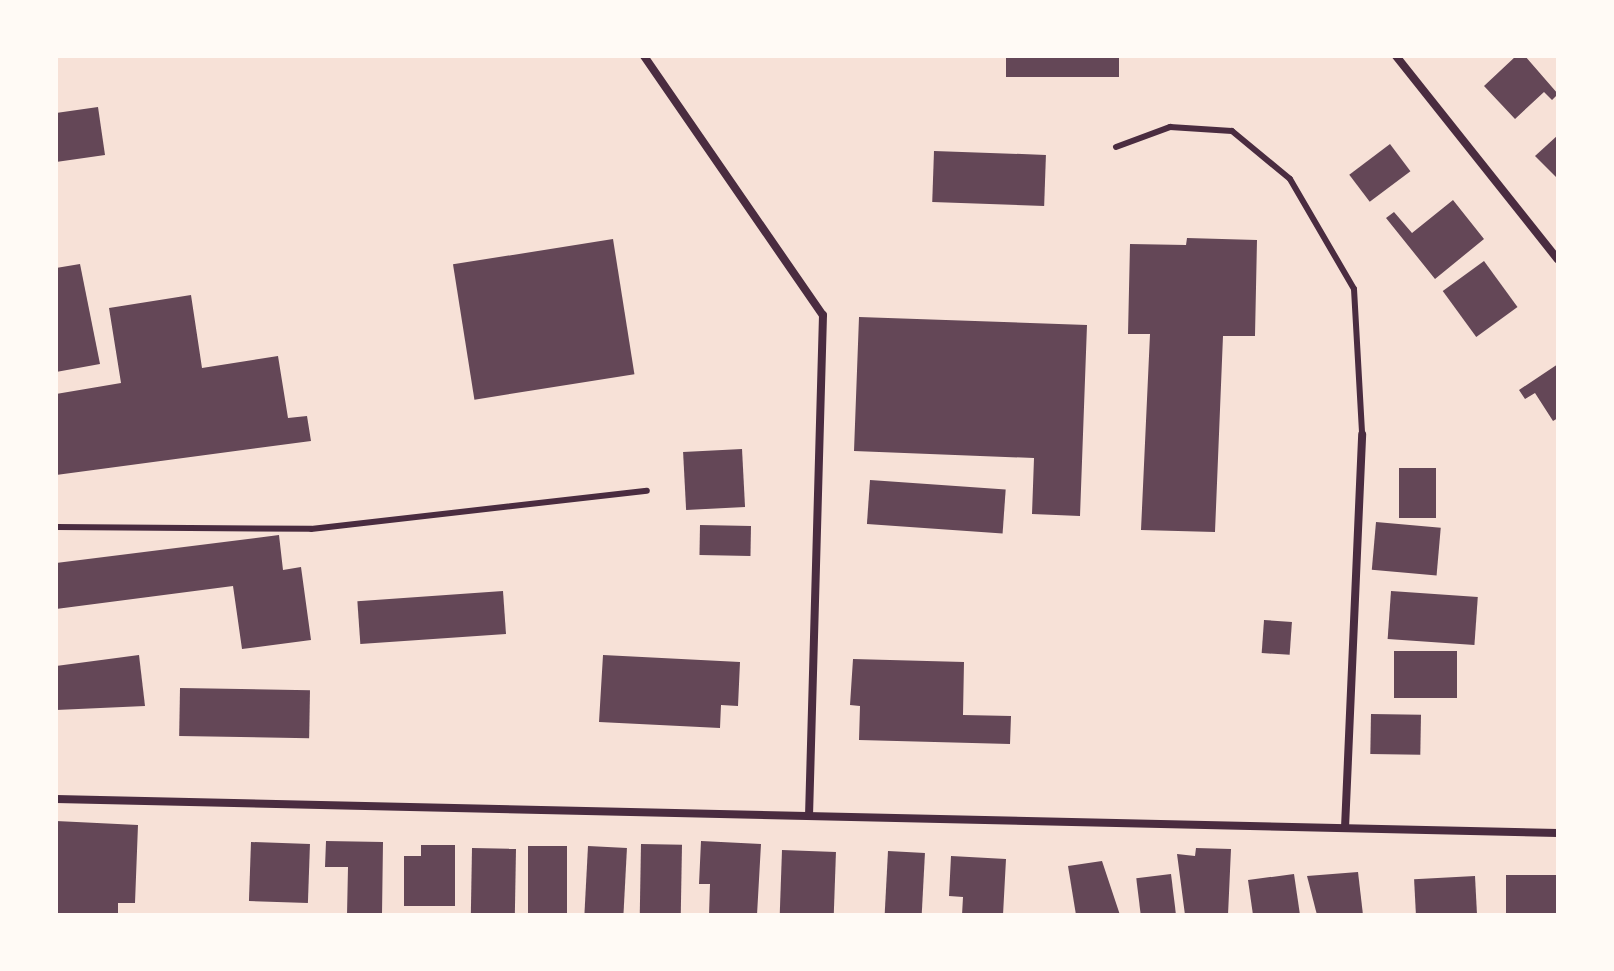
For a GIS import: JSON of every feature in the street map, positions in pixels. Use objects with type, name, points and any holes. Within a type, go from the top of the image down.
[{"type":"street","points":[[644,56],[823,315],[809,816]]},
{"type":"street","points":[[1396,56],[1558,260]]},
{"type":"street","points":[[1345,828],[1362,434]]},
{"type":"street","points":[[56,799],[1558,833]]},
{"type":"lane","points":[[1116,147],[1170,127],[1232,131],[1290,179],[1354,289],[1362,434]]},
{"type":"lane","points":[[56,527],[311,529],[647,491]]},
{"type":"building","points":[[1006,56],[1119,56],[1119,77],[1006,77]]},
{"type":"building","points":[[1516,56],[1525,56],[1558,94],[1552,100],[1544,92],[1515,119],[1484,86]]},
{"type":"building","points":[[98,107],[105,155],[56,162],[56,113]]},
{"type":"building","points":[[1558,135],[1558,179],[1535,156]]},
{"type":"building","points":[[1390,144],[1410,171],[1370,202],[1349,175]]},
{"type":"building","points":[[934,151],[1046,155],[1044,206],[932,202]]},
{"type":"building","points":[[1453,200],[1484,239],[1435,279],[1386,218],[1394,212],[1412,233]]},
{"type":"building","points":[[1187,238],[1257,240],[1255,336],[1223,336],[1215,532],[1141,530],[1150,334],[1128,334],[1130,244],[1186,245]]},
{"type":"building","points":[[613,239],[634,374],[474,400],[453,264]]},
{"type":"building","points":[[1484,261],[1518,307],[1476,337],[1443,291]]},
{"type":"building","points":[[80,264],[100,364],[56,372],[56,268]]},
{"type":"building","points":[[191,295],[202,368],[278,356],[288,418],[307,416],[311,441],[56,475],[56,394],[121,383],[109,308]]},
{"type":"building","points":[[859,317],[1087,325],[1080,516],[1032,514],[1034,458],[854,451]]},
{"type":"building","points":[[1558,364],[1558,418],[1553,421],[1535,393],[1525,399],[1519,390]]},
{"type":"building","points":[[742,449],[745,507],[686,510],[683,452]]},
{"type":"building","points":[[1399,468],[1436,468],[1436,518],[1399,518]]},
{"type":"building","points":[[870,480],[1006,489],[1003,533],[867,524]]},
{"type":"building","points":[[1376,522],[1441,528],[1437,575],[1372,570]]},
{"type":"building","points":[[700,525],[751,526],[750,556],[699,555]]},
{"type":"building","points":[[279,535],[283,570],[301,567],[311,640],[242,649],[233,586],[56,609],[56,563]]},
{"type":"building","points":[[503,591],[506,634],[360,644],[357,601]]},
{"type":"building","points":[[1391,591],[1478,597],[1474,645],[1388,639]]},
{"type":"building","points":[[1264,620],[1292,622],[1290,655],[1262,653]]},
{"type":"building","points":[[1394,651],[1457,651],[1457,698],[1394,698]]},
{"type":"building","points":[[139,655],[145,706],[56,710],[56,666]]},
{"type":"building","points":[[603,655],[740,662],[738,706],[721,705],[720,728],[599,722]]},
{"type":"building","points":[[853,659],[964,662],[963,715],[1011,716],[1010,744],[859,740],[860,706],[850,705]]},
{"type":"building","points":[[180,688],[310,690],[309,738],[179,736]]},
{"type":"building","points":[[1371,714],[1421,715],[1420,755],[1370,754]]},
{"type":"building","points":[[56,821],[138,825],[135,903],[118,903],[118,915],[56,915]]},
{"type":"building","points":[[326,841],[383,842],[382,915],[347,915],[348,867],[325,867]]},
{"type":"building","points":[[701,841],[761,844],[757,915],[709,915],[710,884],[699,884]]},
{"type":"building","points":[[251,842],[310,844],[308,903],[249,901]]},
{"type":"building","points":[[641,844],[682,845],[681,915],[640,915]]},
{"type":"building","points":[[421,845],[455,845],[455,906],[404,906],[404,856],[421,856]]},
{"type":"building","points":[[528,846],[567,846],[567,915],[528,915]]},
{"type":"building","points":[[588,846],[627,848],[623,915],[584,915]]},
{"type":"building","points":[[472,848],[516,849],[515,915],[471,915]]},
{"type":"building","points":[[1196,848],[1231,849],[1228,915],[1185,915],[1177,854],[1195,856]]},
{"type":"building","points":[[782,850],[836,852],[834,915],[780,915]]},
{"type":"building","points":[[888,851],[925,853],[922,915],[885,915]]},
{"type":"building","points":[[951,856],[1006,859],[1003,915],[962,915],[963,897],[949,896]]},
{"type":"building","points":[[1102,861],[1120,915],[1076,915],[1068,866]]},
{"type":"building","points":[[1358,872],[1363,915],[1317,915],[1307,876]]},
{"type":"building","points":[[1171,874],[1176,915],[1141,915],[1136,878]]},
{"type":"building","points":[[1294,874],[1300,915],[1253,915],[1248,880]]},
{"type":"building","points":[[1506,875],[1558,875],[1558,915],[1506,915]]},
{"type":"building","points":[[1475,876],[1477,915],[1416,915],[1414,879]]}]
